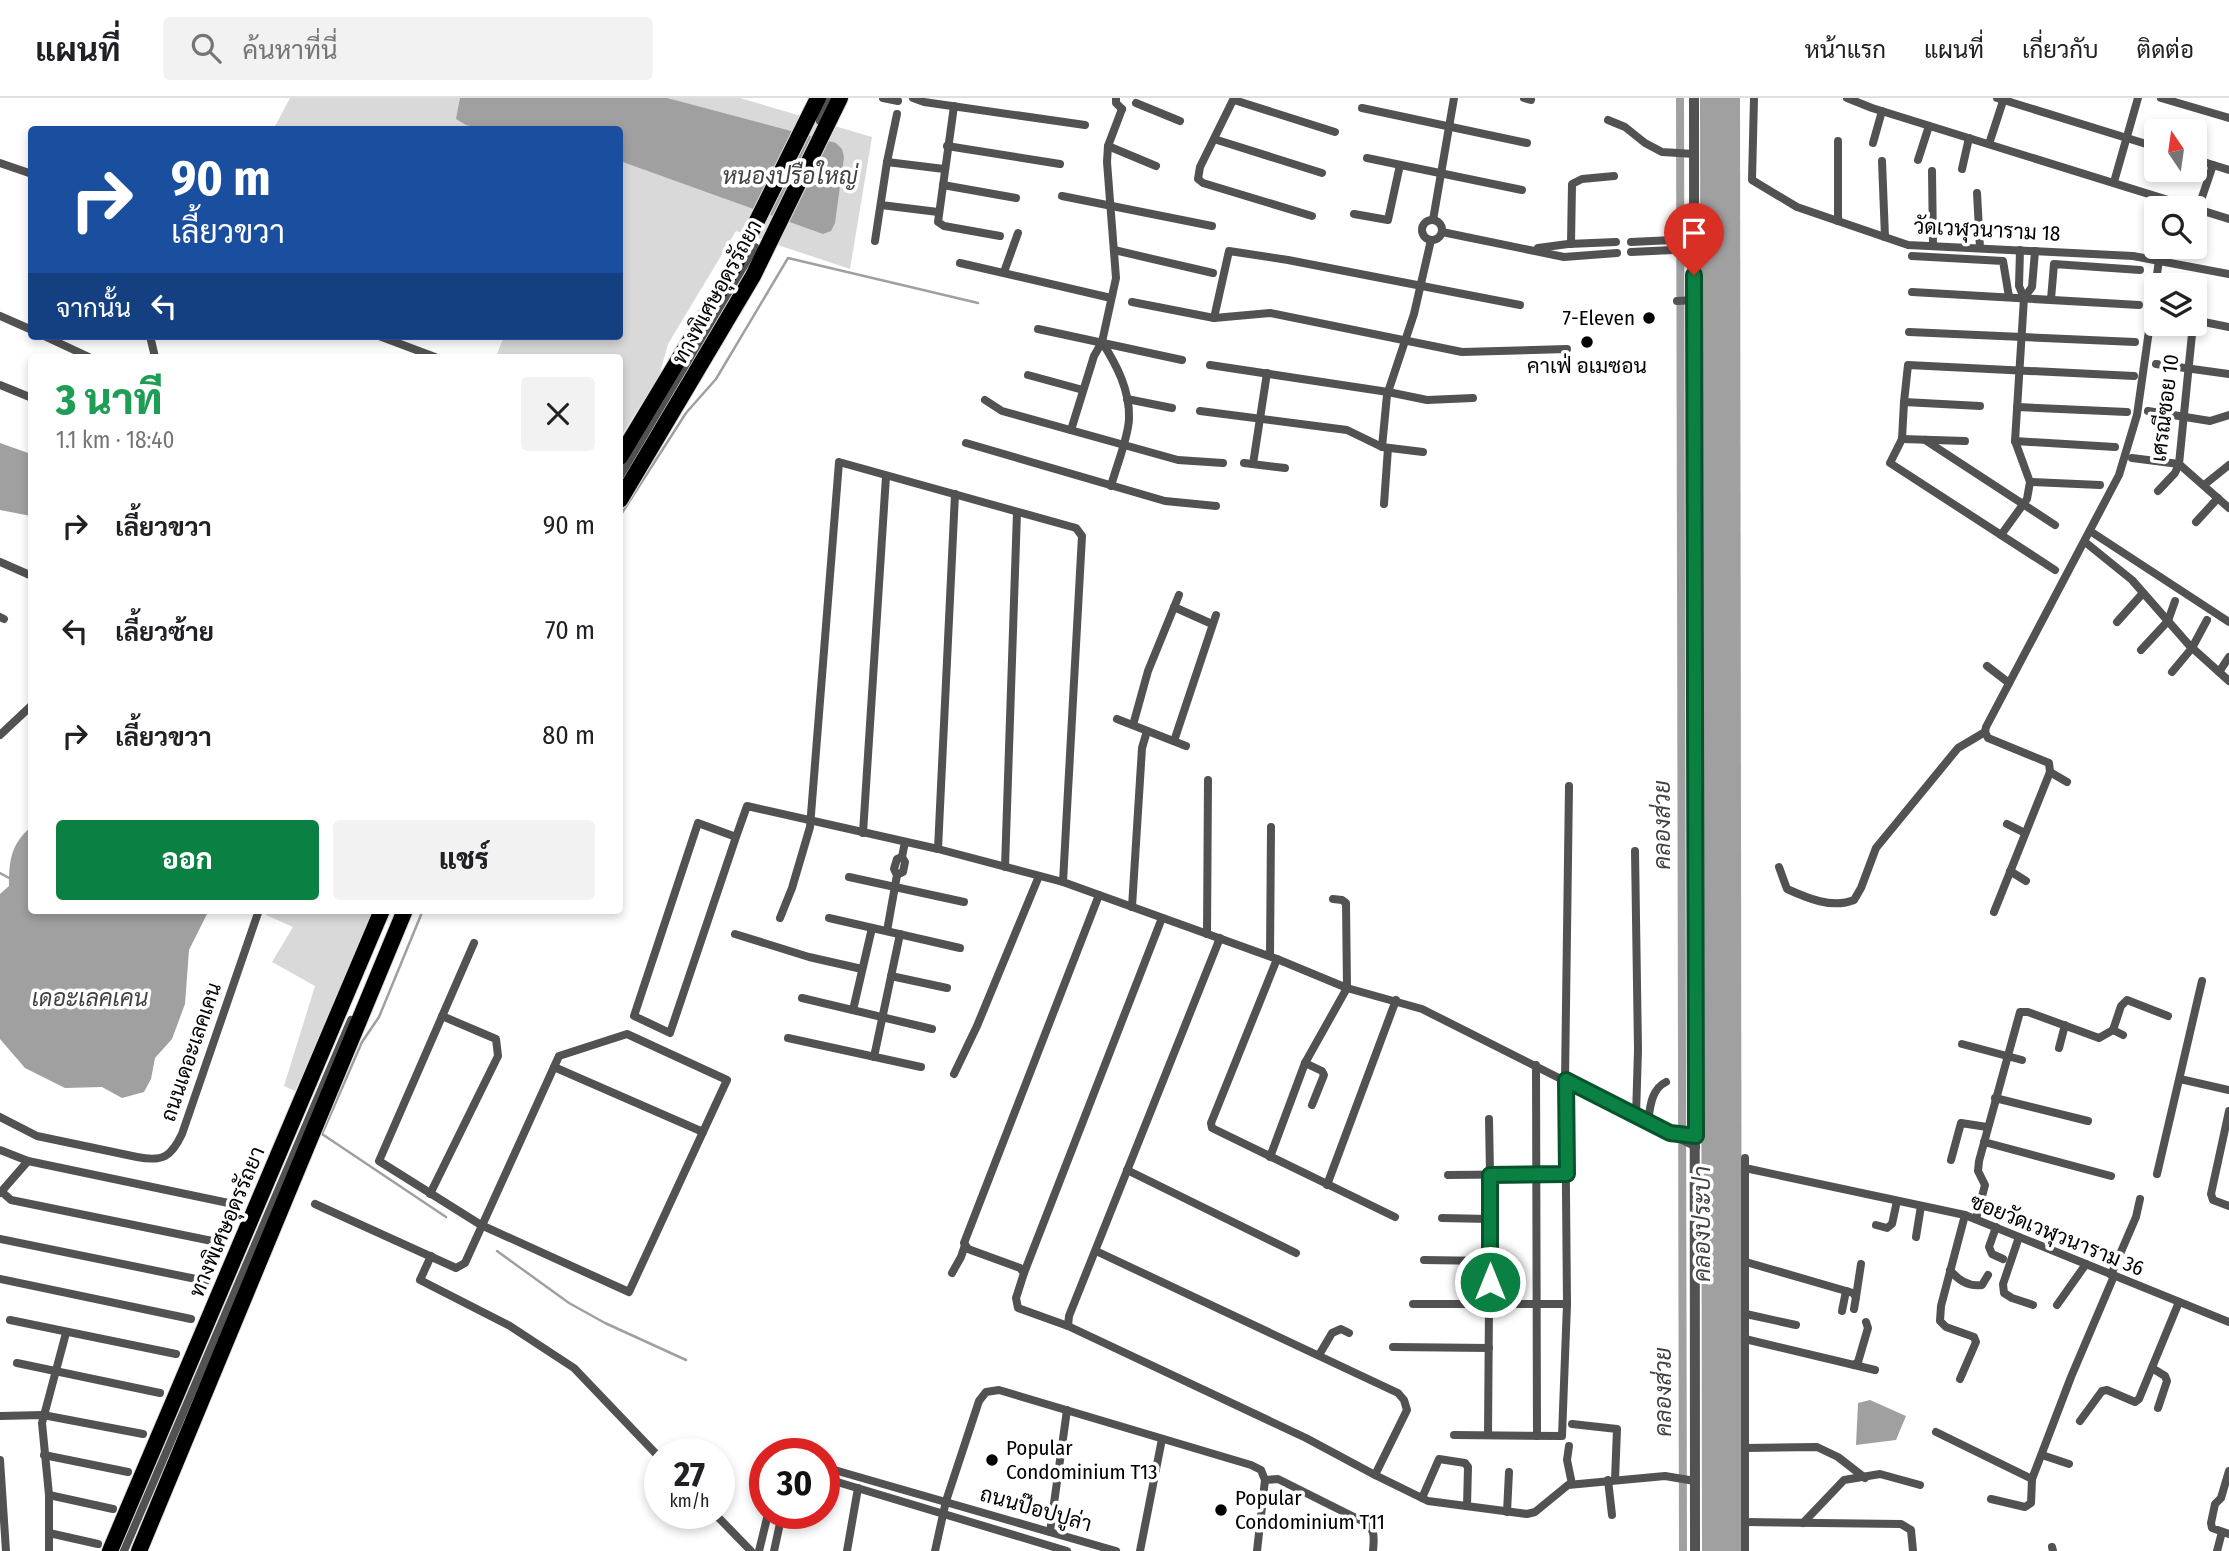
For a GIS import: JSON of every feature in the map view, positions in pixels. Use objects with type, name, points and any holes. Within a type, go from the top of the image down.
[{"type":"highway","name":"ทางพิเศษอุดรรัถยา","points":[[623,452],[733,269],[818,98]]},
{"type":"highway","name":"ทางพิเศษอุดรรัถยา","points":[[623,495],[753,276],[837,99]]},
{"type":"highway","name":"ทางพิเศษอุดรรัถยา","points":[[104,1547],[380,914]]},
{"type":"highway","points":[[139,1551],[403,914]]},
{"type":"street","points":[[1116,98],[1116,103],[1122,109],[1130,109],[1136,101],[1180,121]]},
{"type":"street","points":[[1433,220],[1454,98]]},
{"type":"street","points":[[1694,98],[1694,244],[1691,300],[1696,1141],[1695,1551]]},
{"type":"street","name":"วัดเวฬุวนาราม 18","points":[[1754,98],[1752,180],[1797,207],[1908,245],[2133,256],[2229,274]]},
{"type":"street","points":[[1847,98],[1928,126],[2158,196]]},
{"type":"street","points":[[1871,108],[1875,98]]},
{"type":"street","points":[[2114,182],[2138,98]]},
{"type":"street","points":[[2161,98],[2229,118]]},
{"type":"street","points":[[820,121],[837,99]]},
{"type":"street","points":[[1312,216],[1203,183],[1198,179],[1199,174],[1234,99],[1335,132]]},
{"type":"street","points":[[1989,144],[2001,99],[2144,143]]},
{"type":"street","points":[[898,100],[1085,125]]},
{"type":"street","points":[[954,106],[938,212],[939,222],[942,226],[1000,236]]},
{"type":"street","points":[[1362,108],[1527,143]]},
{"type":"street","points":[[1071,430],[1094,356],[1102,342],[1116,278],[1107,162],[1108,146],[1122,109]]},
{"type":"street","points":[[1873,143],[1882,111]]},
{"type":"street","points":[[875,241],[897,114]]},
{"type":"street","points":[[1608,120],[1625,127],[1662,152],[1694,155]]},
{"type":"street","points":[[1918,160],[1928,126]]},
{"type":"street","points":[[1962,169],[1969,138]]},
{"type":"street","points":[[1214,139],[1322,173]]},
{"type":"street","points":[[1838,141],[1838,221]]},
{"type":"street","points":[[947,146],[1060,164]]},
{"type":"street","points":[[1108,146],[1156,166]]},
{"type":"street","points":[[1367,158],[1522,190]]},
{"type":"street","points":[[1882,161],[1885,237]]},
{"type":"street","points":[[887,162],[944,169]]},
{"type":"street","points":[[0,163],[28,173]]},
{"type":"street","points":[[2207,163],[2229,170]]},
{"type":"street","points":[[1354,214],[1388,220],[1400,165]]},
{"type":"street","points":[[2203,196],[2213,165]]},
{"type":"street","points":[[1932,171],[1933,246]]},
{"type":"street","points":[[1572,244],[1572,184],[1582,178],[1614,176]]},
{"type":"street","points":[[943,186],[1016,198]]},
{"type":"street","points":[[1977,193],[1980,248]]},
{"type":"street","points":[[1062,196],[1212,226]]},
{"type":"street","points":[[881,205],[938,212]]},
{"type":"street","points":[[2207,212],[2229,219]]},
{"type":"street","points":[[1433,220],[1439,223],[1442,232],[1438,238],[1431,240],[1425,237],[1423,227],[1426,222],[1433,220]]},
{"type":"street","points":[[1442,232],[1564,257],[1617,253]]},
{"type":"street","points":[[1004,272],[1018,233]]},
{"type":"street","points":[[1384,504],[1388,392],[1405,341],[1431,240]]},
{"type":"street","points":[[1531,249],[1616,242]]},
{"type":"street","points":[[1631,242],[1694,244]]},
{"type":"street","points":[[1631,252],[1694,244]]},
{"type":"street","points":[[623,471],[755,247]]},
{"type":"street","points":[[1114,250],[1213,273]]},
{"type":"street","points":[[2001,535],[2027,499],[2030,482],[2015,441],[2024,298],[2019,286],[2020,250]]},
{"type":"street","points":[[1214,318],[1229,251],[1301,262],[1520,305]]},
{"type":"street","points":[[2024,298],[2032,286],[2035,251]]},
{"type":"street","points":[[1912,256],[2003,261],[2008,297]]},
{"type":"street","points":[[1779,867],[1787,889],[1800,895],[1835,905],[1854,900],[1876,848],[1958,748],[1985,732],[2119,475],[2137,415],[2159,260]]},
{"type":"street","points":[[960,263],[1111,299]]},
{"type":"street","points":[[2051,299],[2054,264],[2140,270]]},
{"type":"street","points":[[1912,292],[2139,305]]},
{"type":"street","points":[[1677,301],[1691,300]]},
{"type":"street","points":[[1132,302],[1214,318],[1270,313],[1462,352],[1567,349]]},
{"type":"street","points":[[0,316],[28,328]]},
{"type":"street","points":[[2207,324],[2229,327]]},
{"type":"street","points":[[1038,329],[1182,360]]},
{"type":"street","points":[[1909,332],[2135,342]]},
{"type":"street","name":"เศรณีซอย 10","points":[[2158,491],[2175,473],[2179,464],[2192,336]]},
{"type":"street","points":[[53,340],[83,354]]},
{"type":"street","points":[[390,340],[427,354]]},
{"type":"street","points":[[1102,342],[1120,373],[1128,399],[1129,419],[1111,486]]},
{"type":"street","points":[[2156,364],[2229,374]]},
{"type":"street","points":[[1210,365],[1427,400],[1472,398]]},
{"type":"street","points":[[2055,570],[1890,463],[1902,439],[1908,365],[2134,376]]},
{"type":"street","points":[[1267,373],[1248,464],[1285,468]]},
{"type":"street","points":[[1028,375],[1083,390]]},
{"type":"street","points":[[0,386],[28,396]]},
{"type":"street","points":[[1128,399],[1172,408]]},
{"type":"street","points":[[985,400],[1002,411],[1178,460],[1223,463]]},
{"type":"street","points":[[1903,402],[1980,407]]},
{"type":"street","points":[[2017,407],[2127,412]]},
{"type":"street","points":[[1200,411],[1347,430],[1385,447],[1423,452]]},
{"type":"street","points":[[2148,411],[2210,421],[2229,415]]},
{"type":"street","points":[[1902,439],[1965,441]]},
{"type":"street","points":[[1926,440],[2055,525]]},
{"type":"street","points":[[2015,441],[2115,447]]},
{"type":"street","points":[[966,443],[1165,501],[1216,506]]},
{"type":"street","points":[[2132,458],[2179,464],[2229,508]]},
{"type":"street","points":[[780,918],[808,834],[839,463],[1076,528],[1082,536],[1063,883]]},
{"type":"street","points":[[2204,485],[2229,465]]},
{"type":"street","points":[[863,833],[886,475]]},
{"type":"street","points":[[2030,482],[2100,485]]},
{"type":"street","points":[[938,849],[954,494]]},
{"type":"street","points":[[2196,522],[2218,498]]},
{"type":"street","points":[[1005,867],[1017,512]]},
{"type":"street","points":[[2090,531],[2229,622]]},
{"type":"street","points":[[2085,542],[2132,580],[2192,648],[2229,681]]},
{"type":"street","points":[[0,562],[28,574]]},
{"type":"street","points":[[2117,622],[2143,593]]},
{"type":"street","points":[[1133,725],[1148,670],[1179,595]]},
{"type":"street","points":[[2141,650],[2168,621],[2175,601]]},
{"type":"street","points":[[1174,607],[1214,620],[1174,741]]},
{"type":"street","points":[[2172,672],[2192,648],[2207,620]]},
{"type":"street","points":[[2220,673],[2229,657]]},
{"type":"street","points":[[1987,666],[2009,683]]},
{"type":"street","points":[[0,735],[28,709]]},
{"type":"street","points":[[1117,719],[1186,746]]},
{"type":"street","points":[[1132,907],[1142,748],[1147,731]]},
{"type":"street","points":[[1985,732],[1988,738],[2049,763],[2050,772],[2016,828],[2010,871],[1994,912]]},
{"type":"street","points":[[2050,772],[2067,782]]},
{"type":"street","points":[[1207,934],[1208,780]]},
{"type":"street","points":[[1454,1435],[1562,1436],[1567,1304],[1569,786]]},
{"type":"street","points":[[736,837],[698,823],[634,1016],[670,1033],[747,806],[938,849],[1063,883],[1273,957],[1347,988],[1422,1009],[1670,1133],[1696,1141]]},
{"type":"street","points":[[1271,827],[1273,957],[1211,1123],[1212,1128],[1395,1217]]},
{"type":"street","points":[[887,931],[897,875],[894,869],[897,859],[902,857],[905,842]]},
{"type":"street","points":[[1635,851],[1638,1050],[1636,1116]]},
{"type":"street","points":[[2010,871],[2026,881]]},
{"type":"street","points":[[954,1074],[977,1026],[1039,876]]},
{"type":"street","points":[[849,877],[964,902]]},
{"type":"street","points":[[952,1273],[961,1257],[964,1243],[1099,895]]},
{"type":"street","points":[[1270,1157],[1306,1063],[1347,988],[1346,903],[1333,899]]},
{"type":"street","name":"ถนนเดอะเลคเคน","points":[[0,1117],[37,1136],[151,1160],[162,1158],[174,1150],[258,914]]},
{"type":"street","points":[[124,1551],[396,914]]},
{"type":"street","points":[[829,918],[960,948]]},
{"type":"street","points":[[1162,918],[1024,1273],[1016,1298],[1018,1308],[1068,1326],[1306,1437],[1428,1501],[1527,1514],[1535,1513],[1572,1484],[1665,1476],[1695,1481]]},
{"type":"street","points":[[853,1010],[872,928]]},
{"type":"street","points":[[736,934],[809,957],[862,969]]},
{"type":"street","points":[[874,1057],[900,934]]},
{"type":"street","points":[[1068,1326],[1069,1316],[1220,938]]},
{"type":"street","points":[[314,1204],[456,1268],[465,1263],[481,1225],[559,1056],[627,1034],[727,1080],[629,1292],[481,1225],[379,1161],[474,943]]},
{"type":"street","points":[[891,976],[947,988]]},
{"type":"street","points":[[2157,1174],[2202,981]]},
{"type":"street","points":[[802,998],[932,1029]]},
{"type":"street","points":[[1327,1185],[1396,1000]]},
{"type":"street","points":[[1976,1219],[1985,1185],[1978,1171],[1979,1161],[2020,1012],[2028,1012],[2099,1038],[2113,1030],[2121,1006],[2127,1000],[2168,1016]]},
{"type":"street","points":[[430,1194],[499,1056],[496,1039],[442,1016]]},
{"type":"street","points":[[2059,1048],[2065,1025]]},
{"type":"street","points":[[2113,1030],[2123,1035]]},
{"type":"street","points":[[788,1038],[920,1067]]},
{"type":"street","points":[[1962,1044],[2022,1060]]},
{"type":"street","points":[[1306,1063],[1322,1071],[1324,1075],[1312,1105]]},
{"type":"street","points":[[1536,1065],[1536,1436]]},
{"type":"street","points":[[554,1067],[703,1132]]},
{"type":"street","points":[[2180,1079],[2229,1090]]},
{"type":"street","points":[[1648,1122],[1654,1096],[1659,1085],[1666,1082]]},
{"type":"street","points":[[1995,1098],[2088,1121]]},
{"type":"street","points":[[2229,1111],[2211,1194],[2213,1200],[2229,1206]]},
{"type":"street","points":[[1488,1435],[1489,1119]]},
{"type":"street","points":[[1951,1160],[1961,1123],[1987,1127]]},
{"type":"street","points":[[1984,1142],[2110,1176]]},
{"type":"street","points":[[0,1150],[28,1161],[238,1205]]},
{"type":"street","points":[[28,1161],[1,1193],[11,1200],[222,1243]]},
{"type":"street","name":"ซอยวัดเวฬุวนาราม 36","points":[[1745,1262],[1745,1163],[1965,1215],[2229,1322]]},
{"type":"street","points":[[1127,1170],[1296,1253]]},
{"type":"street","points":[[1448,1175],[1567,1174]]},
{"type":"street","points":[[1991,1499],[2025,1507],[2031,1503],[2032,1479],[2136,1217],[2140,1199]]},
{"type":"street","points":[[1876,1225],[1887,1228],[1892,1224],[1897,1200]]},
{"type":"street","points":[[1916,1237],[1921,1206]]},
{"type":"street","points":[[1960,1379],[1976,1342],[1975,1337],[1940,1321],[1944,1290],[1965,1215]]},
{"type":"street","points":[[1442,1218],[1490,1219]]},
{"type":"street","points":[[1996,1227],[1989,1247],[1992,1254],[2003,1259]]},
{"type":"street","points":[[2019,1237],[2003,1284],[2004,1293],[2033,1305]]},
{"type":"street","points":[[0,1239],[206,1281]]},
{"type":"street","points":[[965,1245],[968,1249],[1020,1268],[1024,1273]]},
{"type":"street","points":[[1096,1251],[1398,1392],[1407,1410],[1375,1475]]},
{"type":"street","points":[[431,1256],[420,1280],[510,1326],[574,1368],[644,1441]]},
{"type":"street","points":[[1424,1260],[1490,1261]]},
{"type":"street","points":[[1745,1551],[1745,1262],[1853,1293],[1856,1297]]},
{"type":"street","points":[[1854,1309],[1861,1264]]},
{"type":"street","points":[[2057,1305],[2086,1264]]},
{"type":"street","points":[[1950,1270],[1958,1280],[1975,1286],[1982,1285],[1988,1275]]},
{"type":"street","points":[[0,1279],[191,1319]]},
{"type":"street","points":[[1842,1311],[1846,1291]]},
{"type":"street","points":[[2080,1421],[2102,1391],[2106,1390],[2135,1402],[2138,1399],[2179,1302]]},
{"type":"street","points":[[1413,1304],[1567,1304]]},
{"type":"street","points":[[1745,1314],[1796,1325]]},
{"type":"street","points":[[10,1320],[176,1354]]},
{"type":"street","points":[[1854,1365],[1858,1362],[1868,1328],[1866,1322]]},
{"type":"street","points":[[1319,1355],[1332,1333],[1341,1329],[1349,1333]]},
{"type":"street","points":[[49,1551],[49,1495],[43,1415],[66,1333]]},
{"type":"street","points":[[1745,1339],[1875,1370]]},
{"type":"street","points":[[1393,1347],[1489,1348]]},
{"type":"street","points":[[17,1363],[160,1393]]},
{"type":"street","points":[[2152,1368],[2165,1376],[2166,1381],[2158,1408]]},
{"type":"street","points":[[935,1551],[946,1501],[979,1401],[986,1392],[999,1390],[1261,1470],[1265,1480],[1257,1551]]},
{"type":"street","points":[[1050,1532],[1067,1410]]},
{"type":"street","points":[[0,1416],[43,1415],[144,1434]]},
{"type":"street","points":[[1572,1424],[1617,1429],[1612,1515]]},
{"type":"street","points":[[1936,1432],[2032,1479]]},
{"type":"street","points":[[1140,1551],[1162,1439]]},
{"type":"street","points":[[1569,1446],[1567,1460],[1572,1484]]},
{"type":"street","points":[[1745,1448],[1818,1447],[1838,1457],[1864,1478]]},
{"type":"street","points":[[44,1455],[128,1472]]},
{"type":"street","points":[[2042,1455],[2069,1464]]},
{"type":"street","points":[[1422,1498],[1439,1459],[1465,1463],[1468,1467],[1466,1506]]},
{"type":"street","points":[[0,1461],[6,1551]]},
{"type":"street","name":"ถนนป๊อปปูล่า","points":[[840,1471],[1116,1551]]},
{"type":"street","points":[[2217,1551],[2226,1533],[2212,1528],[2211,1523],[2215,1504],[2221,1498],[2229,1471]]},
{"type":"street","points":[[1507,1512],[1508,1472]]},
{"type":"street","points":[[1803,1523],[1844,1480],[1880,1474],[1920,1485]]},
{"type":"street","points":[[1265,1480],[1278,1479],[1364,1521],[1375,1534],[1373,1551]]},
{"type":"street","name":"ถนนป๊อปปูล่า","points":[[840,1483],[1067,1551]]},
{"type":"street","points":[[847,1551],[858,1488]]},
{"type":"street","points":[[49,1495],[113,1508]]},
{"type":"street","points":[[1745,1522],[1902,1524],[1911,1530],[1913,1551]]},
{"type":"street","points":[[730,1529],[751,1551]]},
{"type":"street","points":[[760,1551],[765,1529]]},
{"type":"street","points":[[774,1551],[779,1529]]},
{"type":"street","points":[[49,1533],[104,1547]]},
{"type":"shaded area","points":[[290,98],[740,98],[872,137],[850,269],[736,231],[668,344],[659,376],[623,433],[623,354],[497,354],[502,340],[623,340],[623,126],[275,126]]},
{"type":"shaded area","points":[[376,914],[358,961],[295,1091],[284,1086],[315,986],[272,962],[293,927],[266,915]]},
{"type":"water","name":"หนองปรือใหญ่","points":[[460,98],[667,98],[836,143],[842,149],[844,157],[835,223],[831,231],[823,234],[623,162],[623,126],[470,126],[456,119]]},
{"type":"water","name":"คลองประปา","points":[[1700,98],[1740,98],[1742,1551],[1702,1551]]},
{"type":"water","points":[[0,443],[28,453],[28,515],[0,510]]},
{"type":"water","name":"เดอะเลคเคน","points":[[28,830],[28,914],[207,914],[189,950],[185,1004],[172,1039],[155,1058],[151,1079],[144,1092],[122,1098],[102,1087],[65,1088],[25,1068],[0,1039],[0,894],[9,886],[11,860],[15,846]]},
{"type":"water","points":[[1870,1400],[1906,1416],[1896,1440],[1856,1445],[1858,1403]]},
{"type":"waterway","name":"คลองส่วย","points":[[1680,98],[1683,1551]]},
{"type":"waterway","points":[[623,511],[686,413],[716,379],[788,258],[978,303]]},
{"type":"waterway","points":[[0,873],[9,878]]},
{"type":"waterway","points":[[421,914],[379,1017],[362,1042],[322,1134],[446,1217]]},
{"type":"waterway","points":[[497,1251],[569,1303],[605,1323],[686,1360]]},
{"type":"place","name":"7-Eleven","points":[[1649,318]]},
{"type":"place","name":"คาเฟ่ อเมซอน","points":[[1587,342]]},
{"type":"place","name":"Popular Condominium T13","points":[[992,1460]]},
{"type":"place","name":"Popular Condominium T11","points":[[1221,1510]]},
{"type":"route","points":[[1490,1282],[1490,1175],[1567,1174],[1566,1080],[1670,1133],[1696,1136],[1694,275]]}]
